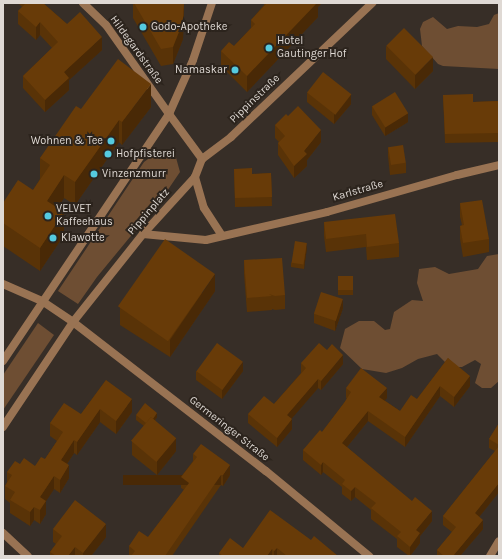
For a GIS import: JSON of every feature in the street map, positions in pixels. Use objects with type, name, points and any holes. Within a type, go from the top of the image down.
[{"type":"street","name":"Hildegardstraße","points":[[83,3],[106,26],[168,114]]},
{"type":"street","points":[[3,361],[168,114],[193,60],[212,3]]},
{"type":"street","name":"Pippinstraße","points":[[202,159],[231,137],[372,3]]},
{"type":"street","points":[[168,114],[202,159]]},
{"type":"street","name":"Pippinplatz","points":[[3,427],[74,322],[143,234],[195,177],[202,159]]},
{"type":"street","name":"Karlstraße","points":[[143,234],[206,240],[327,212],[457,175],[499,165]]},
{"type":"street","points":[[195,177],[204,208],[222,236]]},
{"type":"street","points":[[3,284],[42,301],[74,322]]},
{"type":"street","name":"Germeringer Straße","points":[[74,322],[266,471],[369,556]]},
{"type":"street","points":[[3,533],[28,556]]},
{"type":"street","points":[[490,556],[499,541]]},
{"type":"shaded area","points":[[499,13],[499,69],[443,66],[438,64],[422,46],[420,29],[423,22],[433,17],[447,29],[458,26],[477,27],[489,24],[494,15]]},
{"type":"shaded area","points":[[166,149],[175,154],[180,172],[163,197],[97,277],[78,304],[58,291],[144,162],[159,151]]},
{"type":"shaded area","points":[[499,254],[499,381],[491,388],[482,388],[475,383],[481,364],[475,360],[462,367],[450,367],[437,354],[418,359],[402,368],[386,373],[362,369],[340,348],[345,329],[359,321],[374,321],[385,330],[390,329],[394,312],[412,300],[423,301],[417,283],[419,269],[435,267],[449,274],[478,269],[487,256]]},
{"type":"shaded area","points":[[38,323],[54,335],[3,410],[3,375]]},
{"type":"building","points":[[26,3],[43,3],[67,24],[80,12],[102,37],[64,72],[69,78],[45,100],[23,76],[58,42],[40,22],[36,27],[18,11]]},
{"type":"building","points":[[134,3],[184,3],[183,22],[173,47],[161,49]]},
{"type":"building","points":[[267,3],[317,3],[247,76],[221,51],[229,42],[234,46],[255,24],[251,20]]},
{"type":"building","points":[[404,28],[433,57],[415,75],[386,46]]},
{"type":"building","points":[[118,59],[151,84],[122,122],[119,120],[75,182],[64,175],[47,201],[64,212],[40,248],[3,223],[3,203],[18,180],[33,190],[50,165],[40,158],[76,106],[81,109]]},
{"type":"building","points":[[323,72],[351,94],[335,115],[307,92]]},
{"type":"building","points":[[395,92],[408,113],[385,128],[372,106]]},
{"type":"building","points":[[473,94],[473,102],[499,101],[499,133],[445,134],[443,95]]},
{"type":"building","points":[[298,106],[321,130],[304,151],[307,154],[294,166],[278,143],[285,136],[275,125],[286,114],[288,116]]},
{"type":"building","points":[[403,145],[406,163],[391,165],[388,147]]},
{"type":"building","points":[[252,168],[252,174],[271,173],[272,197],[235,198],[234,169]]},
{"type":"building","points":[[482,200],[489,239],[463,243],[460,226],[464,225],[460,203]]},
{"type":"building","points":[[395,214],[399,243],[367,247],[366,234],[326,239],[324,222]]},
{"type":"building","points":[[165,239],[215,274],[168,341],[118,306]]},
{"type":"building","points":[[295,241],[307,243],[303,265],[292,263]]},
{"type":"building","points":[[282,258],[285,295],[275,296],[269,294],[272,296],[247,298],[244,260]]},
{"type":"building","points":[[338,276],[353,276],[353,290],[338,290]]},
{"type":"building","points":[[321,292],[343,299],[336,321],[314,314]]},
{"type":"building","points":[[217,343],[243,362],[222,390],[196,371]]},
{"type":"building","points":[[319,343],[327,350],[332,344],[343,355],[321,381],[318,379],[287,415],[292,419],[277,438],[248,414],[264,396],[274,404],[306,368],[301,363]]},
{"type":"building","points":[[448,358],[470,376],[454,397],[440,386],[405,437],[368,411],[342,443],[412,501],[415,497],[432,511],[416,530],[420,533],[410,547],[397,536],[401,532],[371,508],[376,503],[355,487],[351,491],[342,484],[345,480],[323,462],[321,465],[303,450],[320,430],[322,432],[344,403],[351,392],[346,388],[361,368],[387,388],[379,397],[400,411],[411,395],[417,399]]},
{"type":"building","points":[[106,380],[132,399],[116,421],[100,409],[77,442],[74,440],[61,460],[69,465],[60,480],[54,476],[40,497],[46,501],[40,510],[34,507],[30,512],[10,500],[15,492],[5,486],[12,475],[7,472],[15,461],[20,464],[24,458],[35,466],[41,457],[45,459],[63,432],[50,423],[64,403],[81,414]]},
{"type":"building","points":[[145,403],[157,413],[153,419],[151,417],[146,423],[136,415]]},
{"type":"building","points":[[151,417],[176,438],[156,462],[131,441]]},
{"type":"building","points":[[499,423],[499,445],[489,439]]},
{"type":"building","points":[[201,444],[230,465],[223,475],[221,475],[165,556],[131,556],[135,551],[129,546],[139,531],[148,537],[189,483],[181,477],[197,457],[193,454]]},
{"type":"building","points":[[499,446],[499,483],[475,513],[483,520],[453,556],[444,556],[437,550],[456,527],[443,516]]},
{"type":"building","points":[[75,500],[106,524],[83,553],[75,547],[68,556],[56,556],[50,552],[62,536],[53,529]]},
{"type":"building","points":[[270,510],[311,540],[314,536],[338,556],[287,556],[277,548],[274,551],[272,549],[267,556],[223,556],[219,553],[230,538],[243,548]]},
{"type":"place","name":"Godo-Apotheke","points":[[143,27]]},
{"type":"place","name":"Hotel Gautinger Hof","points":[[269,48]]},
{"type":"place","name":"Namaskar","points":[[235,70]]},
{"type":"place","name":"Wohnen & Tee","points":[[111,141]]},
{"type":"place","name":"Hofpfisterei","points":[[108,154]]},
{"type":"place","name":"Vinzenzmurr","points":[[94,174]]},
{"type":"place","name":"VELVET Kaffeehaus","points":[[48,216]]},
{"type":"place","name":"Klawotte","points":[[53,238]]}]
